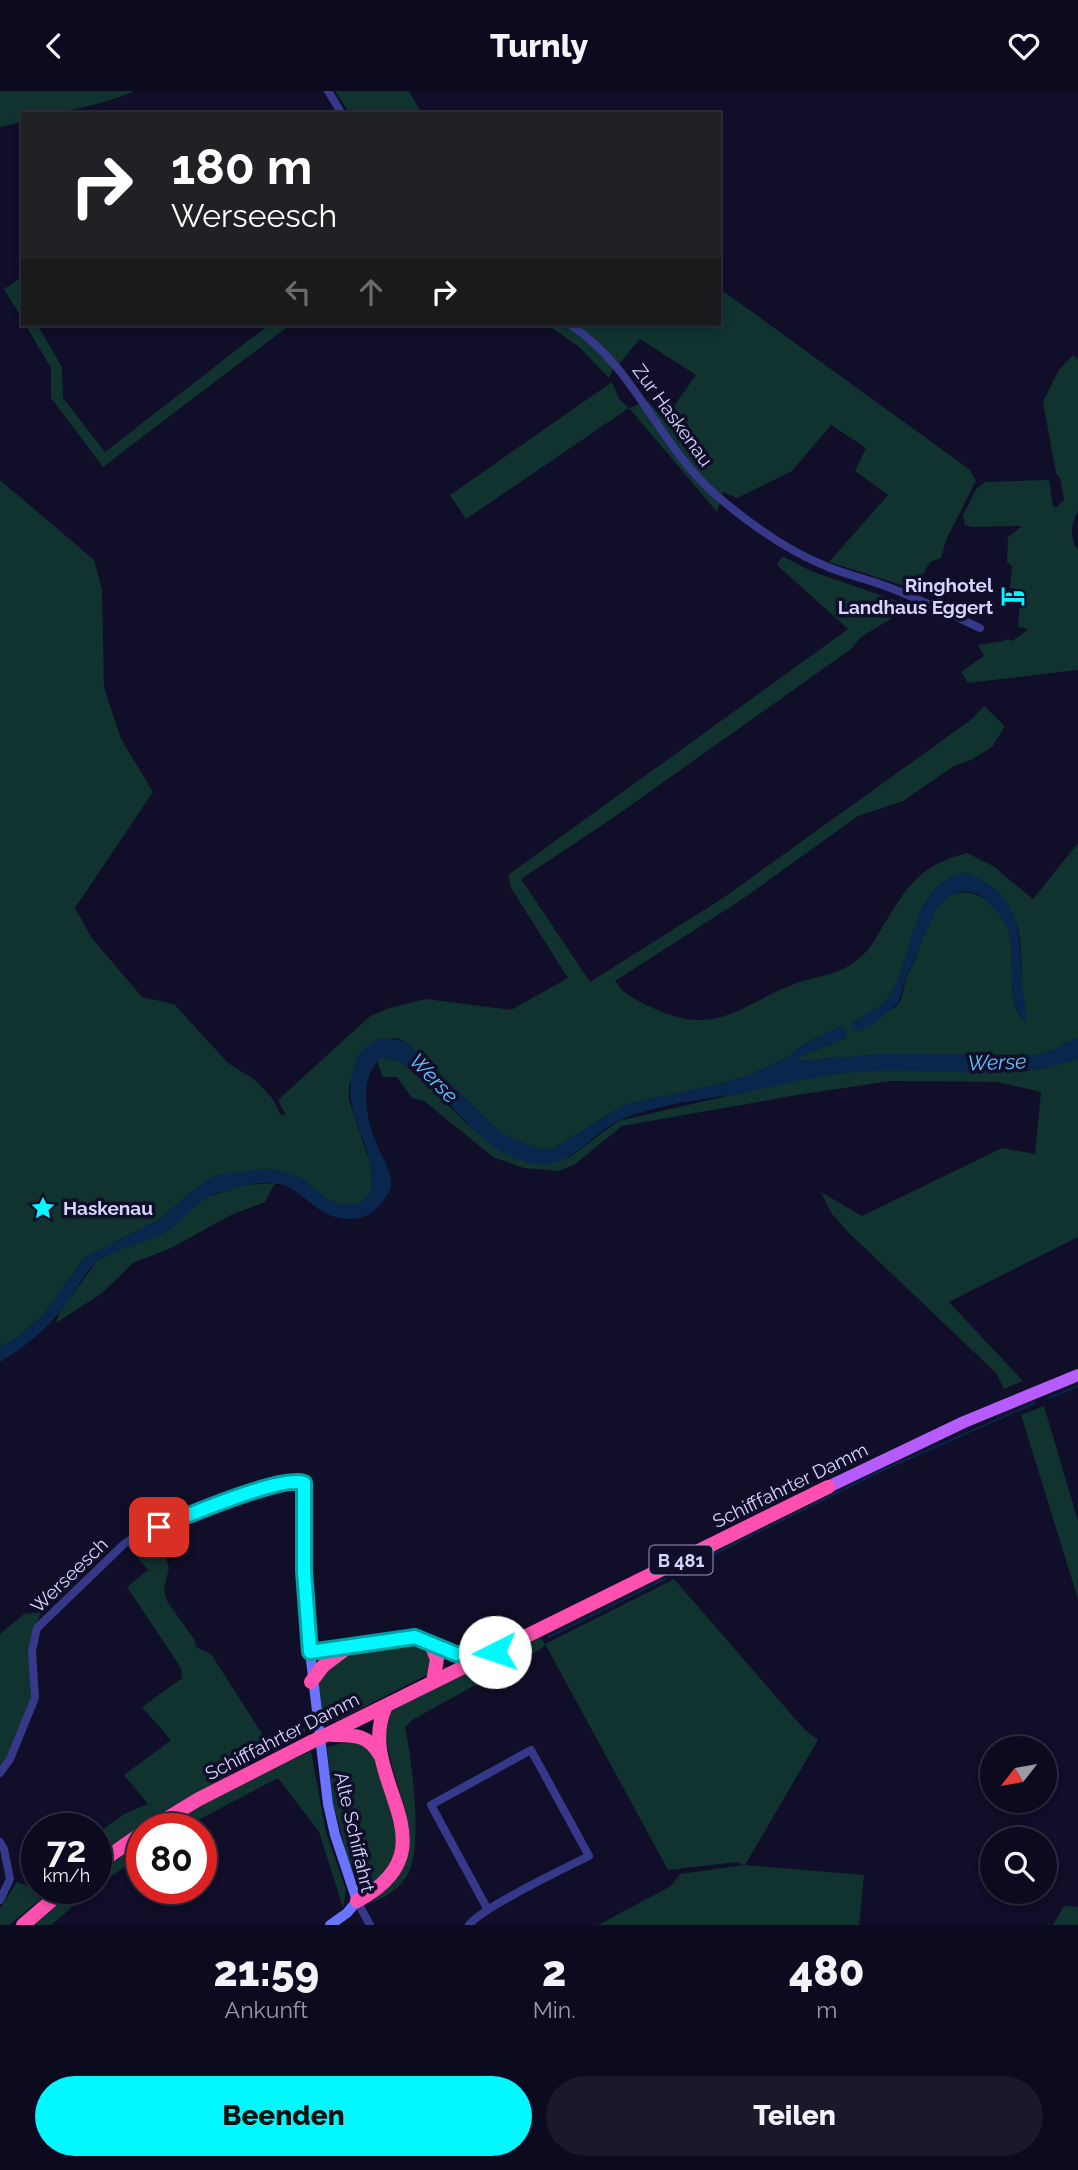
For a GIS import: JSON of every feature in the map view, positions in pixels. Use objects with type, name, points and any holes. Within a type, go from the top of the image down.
[{"type":"highway","name":"Schifffahrter Damm","points":[[176,1813],[311,1742],[828,1487]]},
{"type":"highway","name":"B 481","points":[[310,1652],[415,1637],[456,1654],[495,1652]]},
{"type":"highway","points":[[430,1643],[437,1659],[433,1682]]},
{"type":"highway","name":"B 481","points":[[311,1682],[323,1666],[348,1648]]},
{"type":"highway","name":"B 481","points":[[357,1901],[386,1882],[399,1864],[403,1846],[402,1832],[384,1762],[379,1723],[386,1706]]},
{"type":"highway","name":"B 481","points":[[326,1735],[362,1736],[371,1741],[384,1762]]},
{"type":"highway","points":[[23,1925],[47,1904]]},
{"type":"main road","name":"Schifffahrter Damm","points":[[828,1487],[954,1426],[1078,1375]]},
{"type":"street","points":[[328,91],[341,112]]},
{"type":"street","name":"Zur Haskenau","points":[[572,326],[601,347],[622,372],[686,465],[716,495],[778,543],[828,567],[888,587],[980,628]]},
{"type":"street","name":"Werseesch","points":[[0,1773],[10,1759],[35,1698],[32,1651],[37,1628],[124,1543],[137,1535],[244,1495],[286,1482],[304,1483],[304,1571],[310,1652]]},
{"type":"street","name":"Alte Schiffahrt","points":[[310,1652],[311,1682],[328,1804],[338,1845],[357,1901],[347,1913],[330,1925]]},
{"type":"street","points":[[468,1925],[488,1910],[589,1856],[531,1750],[431,1805],[488,1910]]},
{"type":"street","points":[[0,1842],[10,1879],[0,1900]]},
{"type":"street","points":[[357,1901],[370,1925]]},
{"type":"green space","points":[[0,91],[135,91],[80,108],[57,112],[21,112],[21,122],[0,127]]},
{"type":"green space","points":[[335,91],[409,91],[421,112],[349,112]]},
{"type":"green space","points":[[21,277],[21,317],[4,289]]},
{"type":"green space","points":[[721,289],[969,469],[976,481],[946,540],[941,558],[930,562],[914,589],[829,562],[888,495],[855,471],[866,448],[831,425],[792,471],[737,498],[723,492],[717,512],[629,408],[648,401],[664,420],[696,375],[640,339],[618,365],[616,361],[609,378],[578,346],[549,326],[721,326]]},
{"type":"green space","points":[[26,326],[38,326],[62,367],[63,398],[105,452],[267,326],[288,326],[103,467],[51,398],[51,368]]},
{"type":"green space","points":[[1073,355],[1078,359],[1078,511],[1072,531],[1078,550],[1078,670],[968,683],[961,672],[984,656],[978,645],[1007,639],[1012,641],[1029,629],[1018,627],[1021,589],[1010,588],[1012,566],[1007,562],[1008,537],[1022,526],[972,527],[965,525],[963,516],[976,489],[985,482],[1049,480],[1053,507],[1057,507],[1064,500],[1060,478],[1056,473],[1043,402],[1058,371]]},
{"type":"green space","points":[[612,382],[619,399],[629,408],[466,519],[450,495]]},
{"type":"green space","points":[[0,480],[94,560],[102,590],[104,687],[121,739],[153,792],[75,908],[91,937],[142,997],[174,1004],[228,1063],[255,1080],[272,1098],[280,1114],[286,1116],[278,1100],[369,1017],[389,1008],[426,999],[511,1010],[568,978],[511,888],[508,875],[848,629],[777,565],[782,556],[811,571],[912,606],[861,637],[851,649],[610,820],[521,879],[590,982],[723,898],[972,719],[984,706],[1005,726],[992,747],[971,760],[954,766],[903,801],[858,816],[741,900],[615,981],[637,1000],[653,1008],[677,1017],[715,1019],[782,989],[841,970],[857,960],[872,945],[914,881],[935,865],[967,853],[993,866],[1033,899],[1078,843],[1078,1038],[1051,1051],[1036,1055],[883,1054],[798,1061],[801,1056],[846,1038],[846,1030],[842,1026],[809,1041],[787,1058],[747,1076],[624,1105],[553,1149],[541,1150],[502,1134],[406,1042],[396,1038],[376,1040],[349,1084],[349,1100],[371,1166],[372,1190],[361,1204],[340,1205],[327,1199],[304,1180],[286,1172],[263,1169],[197,1187],[159,1220],[84,1258],[44,1314],[20,1336],[0,1347]],"holes":[[[967,873],[1001,897],[1016,924],[1021,946],[1025,1022],[1014,1002],[1012,944],[1006,923],[982,897],[961,892],[951,895],[933,914],[907,976],[899,1003],[884,1013],[856,1020],[884,1002],[897,983],[923,907],[933,891],[948,879]]]},
{"type":"green space","points":[[382,1057],[401,1062],[467,1124],[504,1152],[570,1157],[618,1121],[805,1078],[886,1070],[1019,1072],[1046,1068],[1078,1058],[1078,1237],[949,1302],[1023,1381],[1004,1389],[996,1373],[850,1234],[832,1214],[821,1192],[862,1216],[1002,1148],[1035,1154],[1041,1092],[998,1082],[891,1081],[803,1094],[622,1126],[574,1165],[558,1171],[524,1168],[493,1157],[424,1101],[412,1098],[397,1077],[383,1077],[377,1061]]},
{"type":"green space","points":[[275,1183],[265,1202],[233,1214],[171,1248],[133,1263],[102,1293],[56,1323],[59,1313],[97,1261],[210,1196],[245,1185]]},
{"type":"green space","points":[[1044,1406],[1078,1521],[1078,1599],[1021,1415]]},
{"type":"green space","points":[[157,1530],[169,1568],[164,1588],[167,1601],[194,1639],[196,1647],[211,1654],[268,1743],[305,1728],[305,1733],[160,1813],[126,1813],[148,1804],[124,1775],[171,1740],[142,1707],[182,1678],[181,1668],[127,1587],[148,1570],[127,1545]]},
{"type":"green space","points":[[674,1579],[805,1730],[818,1740],[745,1865],[864,1875],[859,1925],[598,1925],[671,1886],[680,1874],[744,1865],[737,1862],[668,1870],[545,1644]]},
{"type":"green space","points":[[41,1612],[35,1634],[32,1699],[9,1755],[0,1769],[0,1634],[24,1614]]},
{"type":"green space","points":[[541,1637],[545,1644],[541,1649],[412,1720],[405,1728],[415,1799],[414,1856],[407,1876],[399,1886],[370,1904],[391,1881],[403,1860],[407,1839],[406,1817],[384,1720],[393,1709]]},
{"type":"green space","points":[[416,1642],[427,1648],[432,1666],[427,1675],[325,1724],[327,1718],[322,1718],[318,1688],[325,1670],[348,1656]]},
{"type":"green space","points":[[348,1742],[362,1743],[372,1750],[398,1836],[394,1863],[374,1883],[364,1883],[355,1877],[347,1858],[333,1802],[327,1747]]},
{"type":"green space","points":[[311,1751],[326,1832],[346,1890],[343,1908],[319,1832],[278,1778],[211,1813],[184,1813]]},
{"type":"green space","points":[[126,1813],[126,1835],[112,1845],[112,1823]]},
{"type":"green space","points":[[126,1850],[126,1866],[112,1876],[112,1859]]},
{"type":"green space","points":[[17,1882],[21,1883],[21,1904],[35,1904],[9,1925],[0,1925],[0,1908]]},
{"type":"green space","points":[[55,1904],[76,1904],[51,1925],[31,1925]]},
{"type":"green space","points":[[1064,1906],[1078,1907],[1078,1925],[1053,1925]]},
{"type":"water","points":[[967,873],[998,892],[1014,917],[1020,947],[1027,1021],[1023,1021],[1013,1000],[1010,932],[1000,915],[986,900],[979,894],[964,891],[949,896],[937,908],[907,975],[898,1003],[872,1025],[856,1032],[853,1022],[885,1001],[898,980],[916,923],[934,890],[948,879]]},
{"type":"water","name":"Werse","points":[[842,1026],[846,1030],[846,1038],[801,1056],[798,1061],[883,1054],[1036,1055],[1078,1038],[1078,1058],[1054,1066],[1002,1072],[853,1072],[674,1104],[618,1121],[560,1161],[536,1164],[497,1149],[419,1075],[402,1063],[382,1057],[369,1076],[366,1100],[370,1125],[389,1171],[391,1186],[386,1198],[374,1211],[357,1218],[337,1218],[284,1185],[274,1183],[252,1184],[217,1193],[203,1200],[159,1236],[99,1260],[52,1321],[28,1343],[0,1362],[0,1347],[20,1336],[44,1314],[84,1258],[159,1220],[215,1175],[263,1169],[286,1172],[304,1180],[327,1199],[340,1205],[361,1203],[372,1190],[372,1173],[352,1106],[351,1083],[359,1054],[375,1041],[396,1039],[406,1042],[502,1134],[541,1150],[553,1149],[624,1105],[747,1076],[787,1058],[809,1041]]},
{"type":"waterway","points":[[1049,1398],[1078,1386]]},
{"type":"waterway","points":[[676,1573],[883,1470],[1035,1403]]},
{"type":"waterway","points":[[549,1637],[665,1579]]},
{"type":"place","name":"Ringhotel Landhaus Eggert","points":[[1013,596]]},
{"type":"place","name":"Haskenau","points":[[43,1208]]},
{"type":"route","points":[[159,1527],[286,1482],[304,1483],[304,1571],[310,1652],[415,1637],[423,1638],[456,1654],[495,1652]]}]
